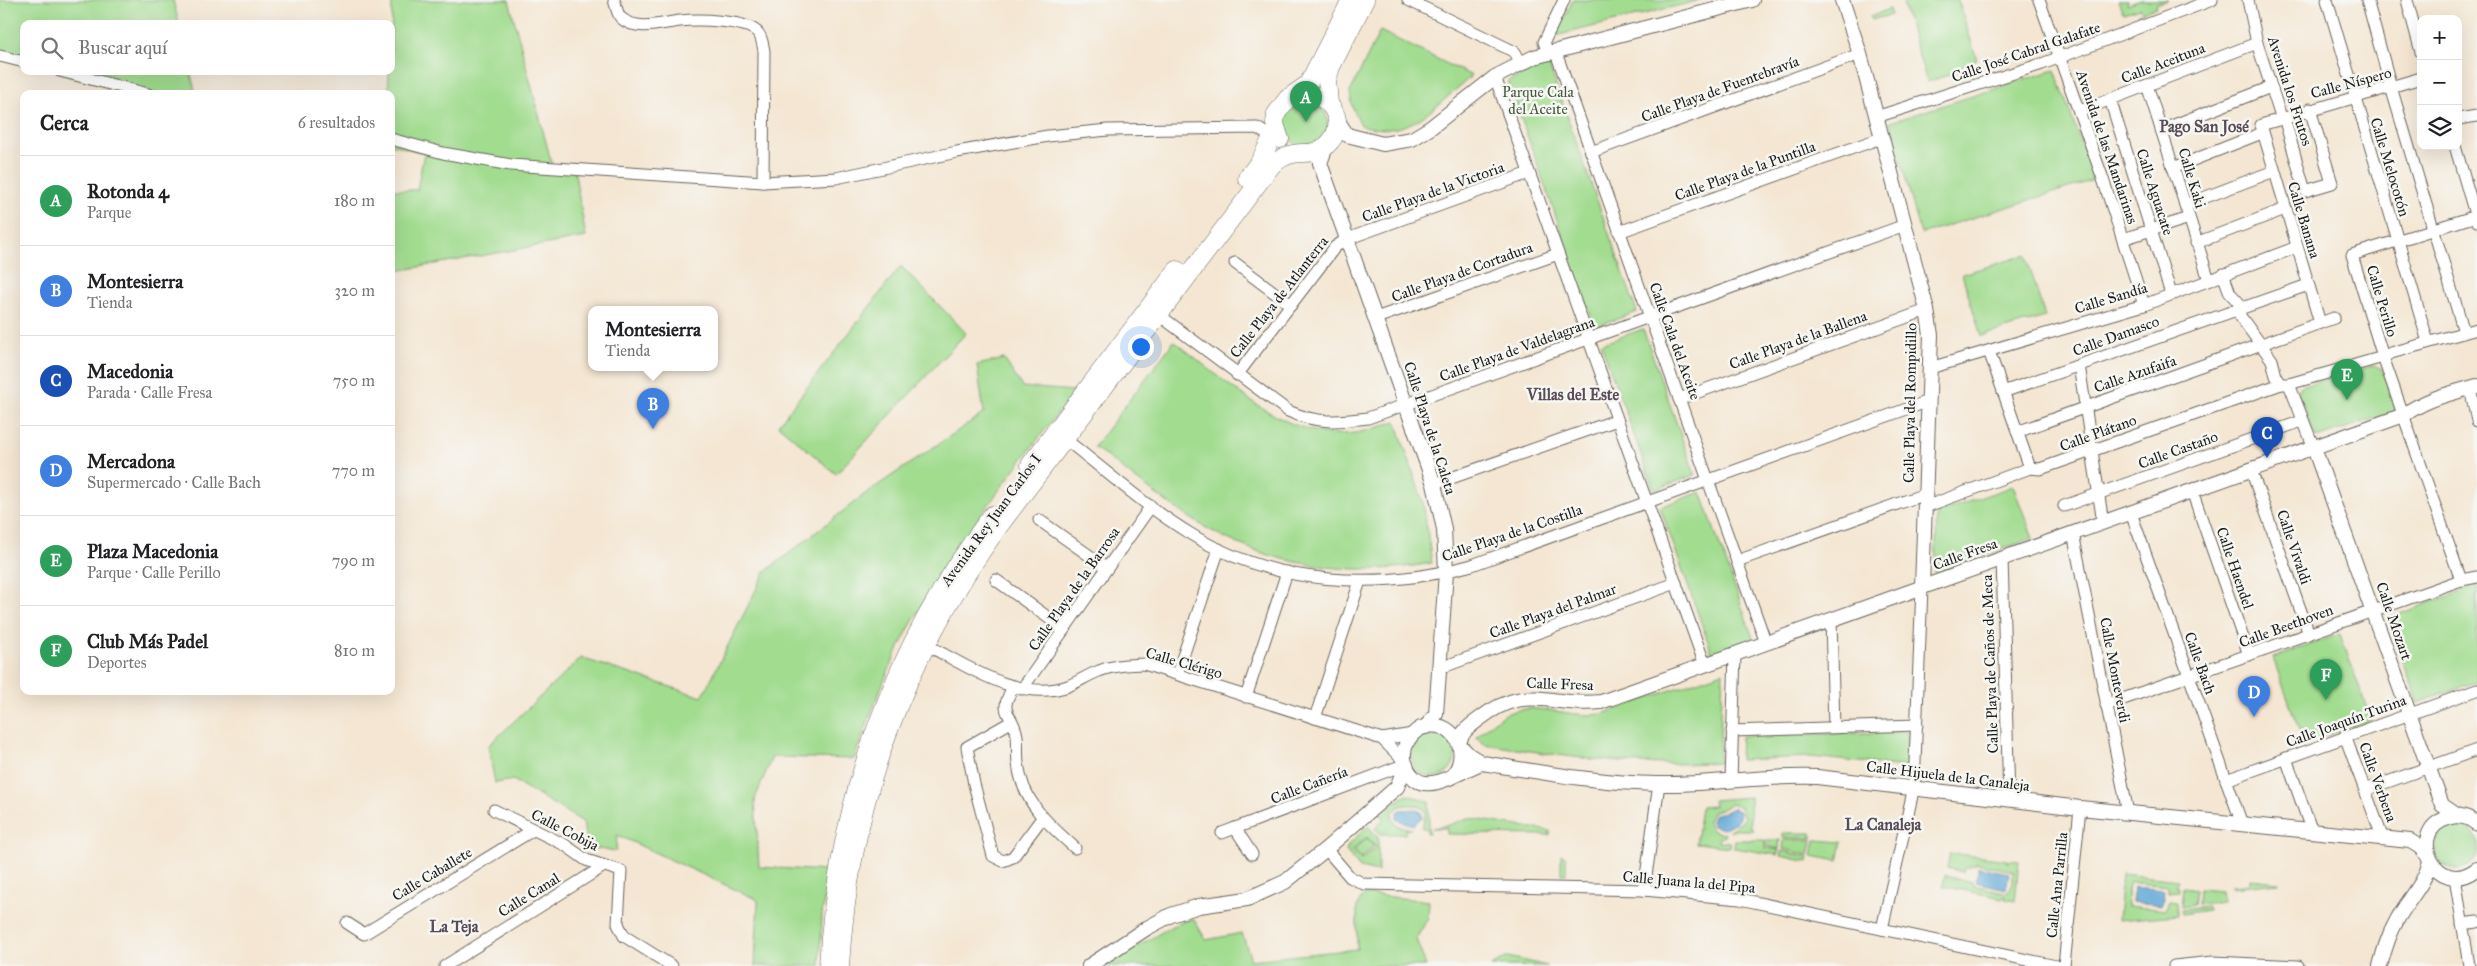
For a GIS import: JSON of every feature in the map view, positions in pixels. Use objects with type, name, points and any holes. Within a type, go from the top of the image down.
[{"type":"main road","name":"Avenida Rey Juan Carlos I","points":[[828,966],[834,897],[852,801],[877,722],[920,628],[950,574],[974,540],[1257,165],[1277,131],[1281,105],[1308,84],[1351,0]]},
{"type":"main road","points":[[1277,131],[1316,152],[1336,127],[1327,80],[1331,67],[1365,0]]},
{"type":"main road","points":[[1297,94],[1317,95],[1332,110]]},
{"type":"main road","name":"Avenida Rey Juan Carlos I","points":[[840,966],[850,871],[869,787],[888,729],[925,644],[949,600],[979,553],[1272,165],[1289,155],[1316,152]]},
{"type":"street","points":[[614,0],[620,16],[630,23],[640,26],[682,20],[727,22],[749,26],[759,34],[764,51],[763,182]]},
{"type":"street","points":[[1408,0],[1515,52],[1521,63]]},
{"type":"street","points":[[1551,51],[1544,42],[1564,0]]},
{"type":"street","name":"Calle Playa del Rompidillo","points":[[1842,0],[1860,54],[1927,310],[1931,335],[1914,787],[1882,929]]},
{"type":"street","name":"Avenida de las Mandarinas","points":[[2039,0],[2080,111],[2144,305]]},
{"type":"street","name":"Calle José Cabral Galafate","points":[[1876,117],[2060,58],[2212,0]]},
{"type":"street","name":"Avenida los Frutos","points":[[2248,0],[2257,43],[2305,191],[2332,183],[2310,110]]},
{"type":"street","name":"Calle Melocotón","points":[[2327,0],[2396,241],[2428,342]]},
{"type":"street","points":[[2367,0],[2464,332]]},
{"type":"street","points":[[2407,0],[2417,37]]},
{"type":"street","points":[[1316,152],[1347,136],[1382,144],[1412,139],[1430,128],[1495,77],[1521,63],[1551,51],[1745,1]]},
{"type":"street","name":"Calle Aceituna","points":[[2080,111],[2257,43]]},
{"type":"street","name":"Calle Cala del Aceite","points":[[1551,51],[1591,152],[1766,643]]},
{"type":"street","name":"Calle Playa de Fuentebravía","points":[[1591,152],[1860,54]]},
{"type":"street","points":[[0,56],[20,61]]},
{"type":"street","points":[[75,75],[133,90]]},
{"type":"street","points":[[1495,77],[1705,665]]},
{"type":"street","name":"Calle Níspero","points":[[2173,168],[2261,129],[2282,117],[2417,79]]},
{"type":"street","name":"Calle Kaki","points":[[2146,85],[2209,280]]},
{"type":"street","points":[[2161,130],[2271,87]]},
{"type":"street","name":"Calle Aguacate","points":[[2110,99],[2171,294]]},
{"type":"street","points":[[1332,110],[1347,136]]},
{"type":"street","points":[[2462,118],[2477,116]]},
{"type":"street","points":[[1257,128],[1277,131]]},
{"type":"street","points":[[395,140],[443,153],[511,165],[763,182],[836,178],[957,152],[1048,136],[1108,130],[1257,128],[1277,131]]},
{"type":"street","name":"Calle Banana","points":[[2261,129],[2320,323]]},
{"type":"street","name":"Calle Playa de la Puntilla","points":[[1620,232],[1881,138]]},
{"type":"street","points":[[2457,150],[2471,182],[2476,218]]},
{"type":"street","name":"Calle Playa de la Caleta","points":[[1316,152],[1434,484],[1444,529],[1446,572],[1436,714]]},
{"type":"street","points":[[2185,205],[2274,171]]},
{"type":"street","name":"Calle Playa de la Victoria","points":[[1347,239],[1529,173]]},
{"type":"street","points":[[2196,243],[2285,209]]},
{"type":"street","points":[[2122,239],[2188,218]]},
{"type":"street","name":"Calle Perillo","points":[[2285,384],[2383,357],[2352,255],[2476,218]]},
{"type":"street","name":"Calle Playa de Valdelagrana","points":[[1159,315],[1288,412],[1308,420],[1336,422],[1368,418],[1904,225]]},
{"type":"street","name":"Calle Playa de Atlanterra","points":[[1237,375],[1335,247],[1347,239]]},
{"type":"street","name":"Calle Sandía","points":[[1930,368],[2144,305],[2297,247]]},
{"type":"street","name":"Calle Playa de Cortadura","points":[[1376,318],[1558,254]]},
{"type":"street","points":[[1235,263],[1291,305]]},
{"type":"street","points":[[2223,274],[2230,293],[2239,303],[2240,316],[2272,360],[2276,376],[2285,384],[2314,448]]},
{"type":"street","name":"Calle Damasco","points":[[2003,392],[2308,285]]},
{"type":"street","name":"Calle Playa de la Ballena","points":[[1679,399],[1927,310]]},
{"type":"street","name":"Calle Azufaifa","points":[[2017,432],[2334,318]]},
{"type":"street","points":[[2461,580],[2383,357],[2391,353],[2477,329]]},
{"type":"street","points":[[1988,351],[2030,468]]},
{"type":"street","points":[[2079,364],[2103,522]]},
{"type":"street","name":"Calle Plátano","points":[[1737,561],[2030,468],[2040,469],[2285,384]]},
{"type":"street","points":[[2474,387],[2477,421]]},
{"type":"street","name":"Calle Fresa","points":[[1461,740],[1496,706],[1512,700],[1529,698],[1575,703],[1601,702],[2314,448],[2404,415],[2430,399],[2474,387]]},
{"type":"street","name":"Calle Playa de la Costilla","points":[[1065,439],[1151,506],[1189,533],[1218,549],[1287,572],[1321,579],[1395,580],[1446,572],[1929,401]]},
{"type":"street","points":[[1434,484],[1617,420]]},
{"type":"street","name":"Calle Castaño","points":[[2064,506],[2302,421]]},
{"type":"street","name":"Calle Mozart","points":[[2314,448],[2442,806]]},
{"type":"street","name":"Calle Vivaldi","points":[[2251,470],[2309,634]]},
{"type":"street","name":"Calle Haendel","points":[[2192,491],[2249,655]]},
{"type":"street","name":"Calle Playa de la Barrosa","points":[[1075,848],[1042,818],[1022,787],[1018,764],[1017,734],[1006,712],[1006,699],[1018,688],[1064,629],[1151,506]]},
{"type":"street","name":"Calle Bach","points":[[2130,513],[2242,824]]},
{"type":"street","points":[[1039,520],[1107,568]]},
{"type":"street","name":"Calle Monteverdi","points":[[2073,533],[2128,813]]},
{"type":"street","points":[[1177,674],[1218,549]]},
{"type":"street","name":"Calle Playa de Caños de Meca","points":[[2002,558],[2009,799]]},
{"type":"street","points":[[1246,697],[1287,572]]},
{"type":"street","name":"Calle Beethoven","points":[[2106,705],[2461,580],[2477,577]]},
{"type":"street","points":[[996,580],[1064,629]]},
{"type":"street","points":[[1315,718],[1360,581]]},
{"type":"street","name":"Calle Playa del Palmar","points":[[1440,668],[1676,583]]},
{"type":"street","points":[[1831,620],[1834,727]]},
{"type":"street","name":"Calle Clérigo","points":[[925,644],[1018,688],[1045,691],[1067,686],[1098,671],[1118,665],[1144,664],[1382,739],[1413,734]]},
{"type":"street","points":[[1731,780],[1735,654]]},
{"type":"street","name":"Calle Joaquín Turina","points":[[2226,780],[2409,714],[2476,695]]},
{"type":"street","points":[[1413,734],[1426,727],[1436,714],[1447,730],[1461,740],[1462,756],[1455,773]]},
{"type":"street","points":[[1010,722],[967,747],[974,784],[993,856],[1004,861],[1013,857],[1042,818]]},
{"type":"street","points":[[1732,731],[1917,725]]},
{"type":"street","points":[[1426,727],[1447,730]]},
{"type":"street","name":"Calle Hijuela de la Canaleja","points":[[1397,787],[1405,763],[1407,742],[1413,734]]},
{"type":"street","name":"Calle Verbena","points":[[2345,736],[2382,839]]},
{"type":"street","name":"Calle Clérigo","points":[[1382,739],[1405,763]]},
{"type":"street","name":"Calle Hijuela de la Canaleja","points":[[1461,740],[1469,755],[1482,763],[1594,780],[1658,784],[1776,776],[1817,777],[2080,808],[2410,841],[2433,828],[2445,818],[2458,816]]},
{"type":"street","points":[[2365,790],[2477,750]]},
{"type":"street","points":[[2286,758],[2312,832]]},
{"type":"street","points":[[1405,763],[1414,777],[1421,782]]},
{"type":"street","name":"Calle Cañería","points":[[1222,834],[1405,763]]},
{"type":"street","name":"Calle Hijuela de la Canaleja","points":[[1089,966],[1147,928],[1172,915],[1199,906],[1247,899],[1285,882],[1326,850],[1397,787],[1421,782],[1440,783],[1455,773],[1482,763]]},
{"type":"street","points":[[1644,890],[1658,784]]},
{"type":"street","points":[[2380,966],[2385,944],[2396,921],[2424,881],[2429,858],[2427,843],[2442,806],[2458,816],[2476,821]]},
{"type":"street","name":"Calle Ana Parrilla","points":[[2064,966],[2080,808]]},
{"type":"street","name":"Calle Cobija","points":[[494,810],[565,845],[586,860],[621,871],[618,924],[624,936],[672,966]]},
{"type":"street","points":[[1236,828],[1252,854]]},
{"type":"street","name":"Calle Caballete","points":[[347,923],[364,934],[533,830]]},
{"type":"street","points":[[2410,841],[2420,847],[2437,870],[2452,876]]},
{"type":"street","name":"Calle Juana la del Pipa","points":[[1326,850],[1350,877],[1357,882],[1372,885],[1644,890],[1740,899],[2056,966]]},
{"type":"street","name":"Calle Canal","points":[[445,966],[604,866]]},
{"type":"street","points":[[2424,881],[2463,876],[2477,869]]},
{"type":"street","points":[[2452,876],[2469,966]]},
{"type":"street","points":[[2462,924],[2477,922]]},
{"type":"street","points":[[2174,966],[2213,962],[2298,966]]},
{"type":"green space","points":[[0,0],[173,0],[178,20],[20,20],[20,62],[0,57]]},
{"type":"green space","points":[[392,0],[509,0],[553,169],[573,163],[586,237],[395,271],[395,190],[417,190],[424,153],[395,145],[395,90],[388,90],[389,75],[395,75],[395,20],[392,20]]},
{"type":"green space","points":[[1573,0],[1701,0],[1555,36]]},
{"type":"green space","points":[[1912,0],[1958,0],[1977,60],[1965,64],[1966,69],[1927,82],[1903,4]]},
{"type":"green space","points":[[2118,0],[2127,0],[2127,5],[2141,0],[2168,0],[2156,4],[2157,7],[2137,15],[2143,12],[2141,8],[2123,13]]},
{"type":"green space","points":[[1889,9],[1891,15],[1871,20],[1870,17]]},
{"type":"green space","points":[[1380,31],[1472,76],[1434,108],[1409,124],[1395,128],[1379,129],[1361,125],[1352,106],[1350,92]]},
{"type":"green space","name":"Parque Cala del Aceite","points":[[1548,63],[1637,312],[1595,327],[1508,81]]},
{"type":"green space","points":[[2055,70],[2094,180],[1921,234],[1890,122]]},
{"type":"green space","points":[[71,75],[191,75],[195,90],[127,90]]},
{"type":"green space","points":[[1310,102],[1322,108],[1327,115],[1327,133],[1322,140],[1315,145],[1302,146],[1294,143],[1287,136],[1284,120],[1287,112],[1294,105]]},
{"type":"green space","points":[[2026,255],[2045,317],[1981,336],[1962,274]]},
{"type":"green space","points":[[901,266],[966,333],[836,474],[778,425]]},
{"type":"green space","points":[[1643,329],[1695,475],[1654,490],[1601,344]]},
{"type":"green space","points":[[1174,341],[1250,400],[1293,424],[1315,431],[1344,434],[1367,430],[1396,421],[1423,503],[1432,563],[1370,569],[1339,568],[1279,558],[1250,549],[1222,536],[1182,513],[1094,447]]},
{"type":"green space","points":[[1004,359],[1022,387],[1075,391],[965,537],[926,598],[893,662],[872,710],[854,759],[772,757],[755,799],[759,867],[828,871],[822,914],[820,966],[755,966],[758,900],[617,835],[616,851],[587,848],[583,822],[513,780],[495,783],[488,746],[581,658],[702,697],[765,572],[865,494],[984,413],[977,365]]},
{"type":"green space","points":[[2375,365],[2382,369],[2395,406],[2394,412],[2316,438],[2298,392],[2301,386]]},
{"type":"green space","points":[[2013,486],[2033,538],[1935,573],[1937,513]]},
{"type":"green space","points":[[1701,492],[1753,638],[1712,653],[1660,507]]},
{"type":"green space","points":[[2477,586],[2477,682],[2418,703],[2388,618]]},
{"type":"green space","points":[[2340,634],[2371,720],[2304,744],[2273,658]]},
{"type":"green space","points":[[1723,672],[1719,762],[1689,764],[1630,763],[1484,744],[1476,737],[1490,724],[1506,714],[1517,710],[1541,709],[1590,715],[1602,714]]},
{"type":"green space","points":[[1908,732],[1906,767],[1811,757],[1740,760],[1741,736]]},
{"type":"green space","points":[[1429,733],[1437,733],[1449,739],[1455,755],[1449,771],[1437,777],[1429,777],[1417,771],[1411,759],[1411,751],[1417,739]]},
{"type":"green space","points":[[1407,795],[1429,801],[1429,834],[1427,834],[1427,828],[1422,828],[1426,812],[1421,807],[1411,805],[1400,806],[1392,813],[1396,825],[1411,829],[1406,829],[1405,834],[1380,834],[1375,828],[1384,820],[1380,816]]},
{"type":"green space","points":[[1750,797],[1751,828],[1754,830],[1729,830],[1741,823],[1744,818],[1740,807],[1731,804],[1713,811],[1708,821],[1711,829],[1722,834],[1725,833],[1724,837],[1719,837],[1718,841],[1730,842],[1729,847],[1696,843],[1701,807],[1714,806],[1713,800]]},
{"type":"green space","points":[[1468,818],[1550,831],[1550,835],[1447,834],[1447,828],[1432,828],[1449,825]]},
{"type":"green space","points":[[2453,825],[2461,825],[2473,831],[2477,839],[2478,853],[2473,863],[2461,869],[2453,869],[2441,863],[2435,851],[2435,843],[2441,831]]},
{"type":"green space","points":[[1368,826],[1378,837],[1378,872],[1360,868],[1346,851],[1348,845]],"holes":[[[1367,837],[1376,847],[1361,860],[1352,850]]]},
{"type":"green space","points":[[1783,833],[1812,833],[1812,838],[1783,838]]},
{"type":"green space","points":[[1367,838],[1374,846],[1361,858],[1354,850]]},
{"type":"green space","points":[[1735,840],[1764,840],[1765,848],[1779,850],[1778,855],[1734,848]]},
{"type":"green space","points":[[1766,840],[1780,840],[1779,849],[1766,846]]},
{"type":"green space","points":[[1784,840],[1812,840],[1809,855],[1783,849]]},
{"type":"green space","points":[[1815,840],[1842,842],[1838,861],[1812,856]]},
{"type":"green space","points":[[1782,851],[1809,857],[1808,862],[1781,856]]},
{"type":"green space","points":[[1950,853],[2007,860],[2007,863],[2009,860],[2019,861],[2015,901],[2005,899],[2006,896],[2002,898],[1943,886],[1945,875],[1972,882],[1972,885],[2008,893],[2013,882],[2013,871],[1976,863],[1975,866],[1970,865],[1970,868],[1965,867],[1963,872],[1947,868]]},
{"type":"green space","points":[[1561,854],[1566,858],[1566,874],[1561,874]]},
{"type":"green space","points":[[2122,874],[2179,880],[2176,886],[2179,886],[2179,891],[2168,892],[2168,886],[2130,882],[2127,893],[2128,906],[2166,910],[2170,901],[2177,902],[2177,915],[2118,920]]},
{"type":"green space","points":[[2250,879],[2279,883],[2232,888],[2231,886],[2250,884]]},
{"type":"green space","points":[[2183,887],[2196,889],[2194,905],[2181,907]]},
{"type":"green space","points":[[2199,889],[2221,891],[2222,902],[2198,905]]},
{"type":"green space","points":[[1364,894],[1429,901],[1428,918],[1416,939],[1426,966],[1105,966],[1172,926],[1193,918],[1206,940],[1242,933],[1251,960],[1357,949],[1357,906]]},
{"type":"green space","points":[[2208,907],[2209,910],[2182,914],[2181,910]]},
{"type":"green space","points":[[1508,957],[1548,966],[1491,966]]},
{"type":"water","points":[[1733,808],[1740,812],[1738,821],[1723,829],[1713,826],[1711,821],[1714,814]]},
{"type":"water","points":[[1416,809],[1421,812],[1422,817],[1414,825],[1397,820],[1397,814],[1400,810]]},
{"type":"water","points":[[1979,867],[2009,873],[2006,889],[1975,882]]},
{"type":"water","points":[[2134,887],[2164,890],[2165,899],[2162,905],[2132,902]]},
{"type":"place","name":"Rotonda 4","points":[[1306,122]]},
{"type":"place","name":"Plaza Macedonia","points":[[2347,400]]},
{"type":"place","name":"Montesierra","points":[[653,429]]},
{"type":"place","name":"Macedonia","points":[[2267,458]]},
{"type":"place","name":"Club Más Padel","points":[[2326,700]]},
{"type":"place","name":"Mercadona","points":[[2254,717]]},
{"type":"district","name":"Pago San José","points":[[2204,126]]},
{"type":"district","name":"Villas del Este","points":[[1573,394]]},
{"type":"district","name":"La Canaleja","points":[[1883,824]]},
{"type":"district","name":"La Teja","points":[[454,926]]}]
